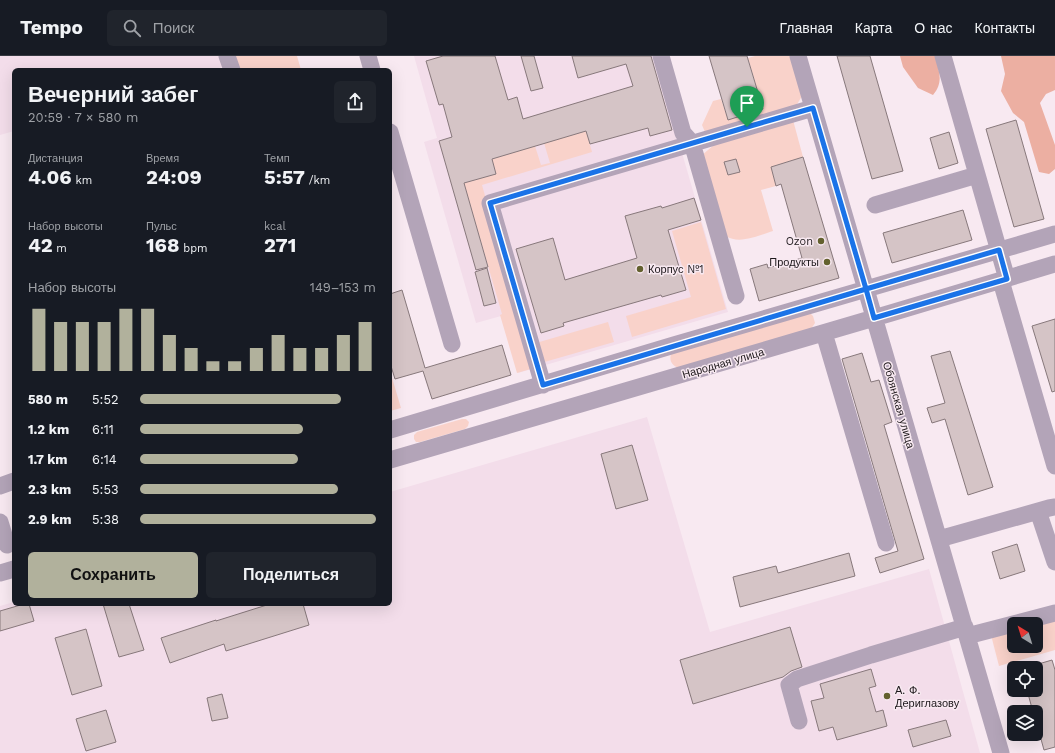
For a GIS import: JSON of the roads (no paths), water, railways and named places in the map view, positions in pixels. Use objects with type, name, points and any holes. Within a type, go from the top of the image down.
[{"type":"street","points":[[227,56],[231,68]]},
{"type":"street","points":[[368,56],[371,68]]},
{"type":"street","points":[[661,56],[683,133],[692,143],[736,296]]},
{"type":"street","name":"Обоянская улица","points":[[798,56],[1001,753]]},
{"type":"street","points":[[943,56],[999,250],[1004,280],[1055,466]]},
{"type":"street","points":[[543,385],[490,203],[813,108]]},
{"type":"street","points":[[392,139],[452,344]]},
{"type":"street","points":[[875,205],[977,175]]},
{"type":"street","points":[[392,429],[1055,234]]},
{"type":"street","name":"Народная улица","points":[[392,459],[1055,264]]},
{"type":"street","points":[[824,333],[886,542]]},
{"type":"street","points":[[0,486],[12,482]]},
{"type":"street","points":[[939,539],[1055,507]]},
{"type":"street","points":[[1038,511],[1055,562]]},
{"type":"street","points":[[0,522],[7,545]]},
{"type":"street","points":[[0,574],[12,570]]},
{"type":"street","points":[[799,721],[788,685],[797,679],[871,655],[966,632],[1055,613]]},
{"type":"place","name":"Ozon","points":[[821,241]]},
{"type":"place","name":"Продукты","points":[[827,262]]},
{"type":"place","name":"Корпус №1","points":[[640,269]]},
{"type":"place","name":"А. Ф. Дериглазову","points":[[887,696]]}]
